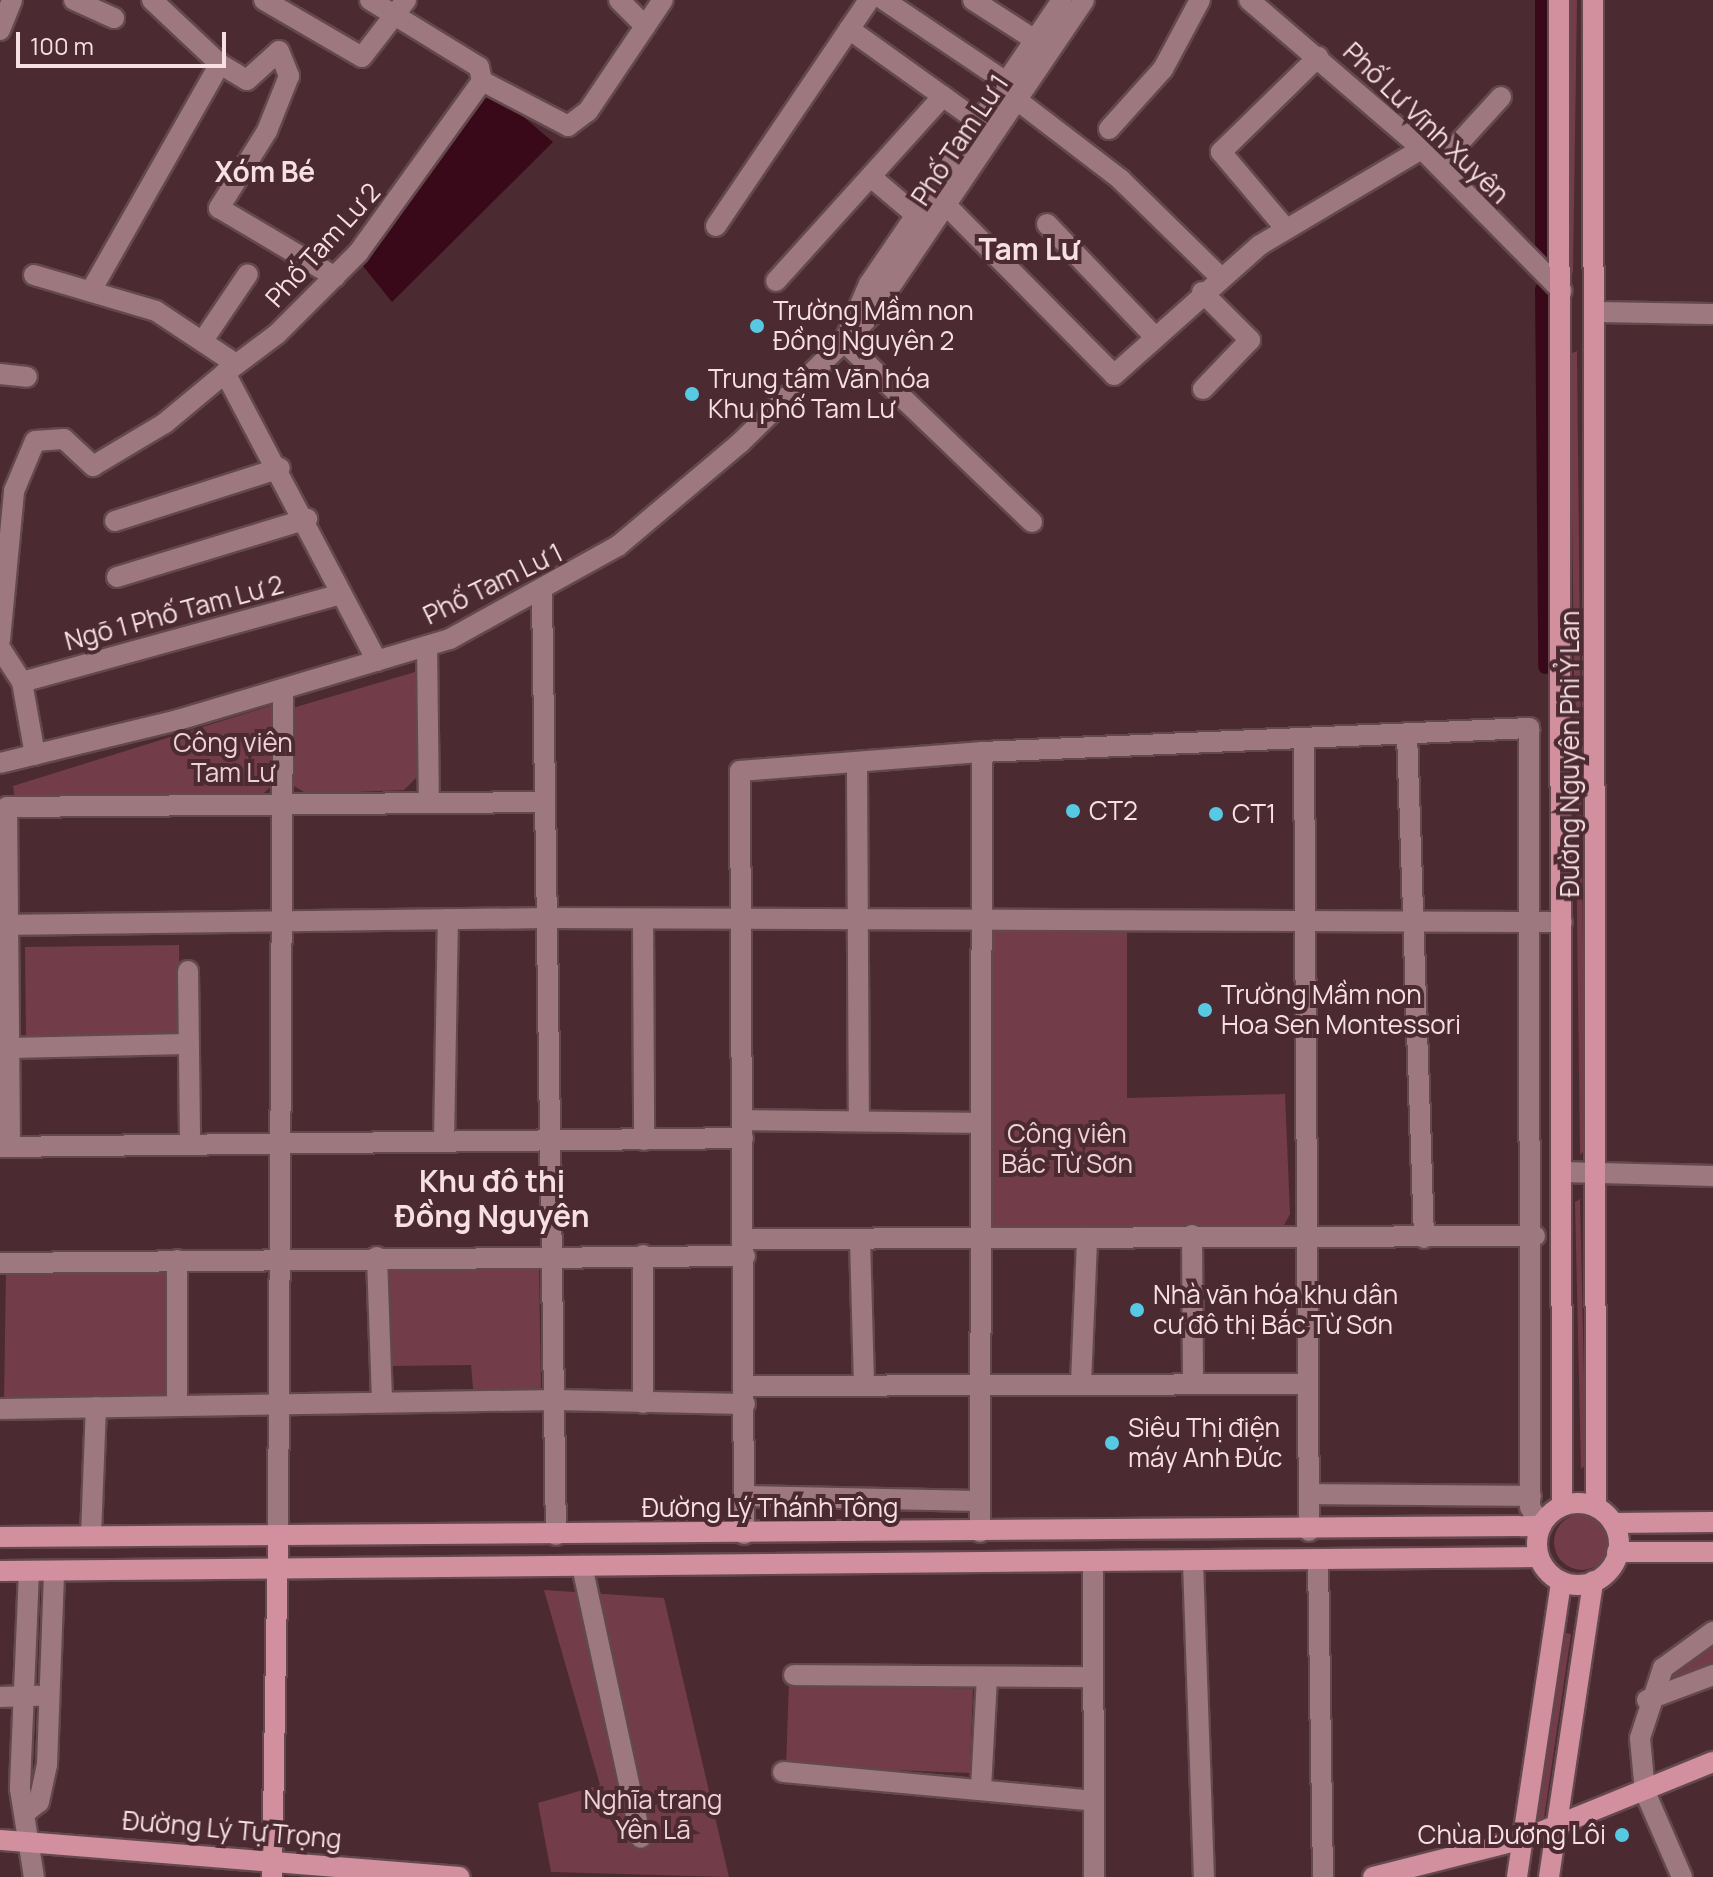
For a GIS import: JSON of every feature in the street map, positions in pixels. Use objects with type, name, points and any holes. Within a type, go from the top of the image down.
[{"type":"main road","name":"Đường Nguyên Phi Ỷ Lan","points":[[1559,0],[1562,291],[1562,1506]]},
{"type":"main road","name":"Đường Nguyên Phi Ỷ Lan","points":[[1593,0],[1598,1173],[1596,1507]]},
{"type":"main road","points":[[1562,291],[1594,312]]},
{"type":"main road","points":[[1538,1557],[1541,1526],[1562,1506],[1596,1507],[1613,1523],[1617,1552],[1593,1581],[1549,1877]]},
{"type":"main road","points":[[1613,1523],[1713,1522]]},
{"type":"main road","name":"Đường Lý Thánh Tông","points":[[0,1537],[1309,1531],[1541,1526]]},
{"type":"main road","points":[[1138,1532],[1139,1564]]},
{"type":"main road","points":[[272,1869],[278,1535]]},
{"type":"main road","points":[[1617,1552],[1713,1552]]},
{"type":"main road","points":[[0,1571],[278,1566],[1139,1564],[1538,1557],[1561,1581],[1593,1581]]},
{"type":"main road","points":[[1517,1877],[1561,1581]]},
{"type":"main road","points":[[1373,1877],[1523,1839],[1713,1762]]},
{"type":"main road","name":"Đường Lý Tự Trọng","points":[[0,1840],[26,1838],[272,1869],[460,1877]]},
{"type":"street","points":[[0,30],[12,0]]},
{"type":"street","points":[[74,0],[114,18]]},
{"type":"street","points":[[152,0],[220,64],[247,80],[279,51],[289,76],[267,131],[219,208],[335,277]]},
{"type":"street","points":[[264,0],[362,57],[400,8]]},
{"type":"street","points":[[370,0],[400,8],[479,67],[482,81],[562,128],[588,111],[663,0]]},
{"type":"street","points":[[619,0],[645,26]]},
{"type":"street","points":[[716,226],[869,0]]},
{"type":"street","points":[[884,0],[1009,90],[1120,179],[1220,277]]},
{"type":"street","points":[[973,0],[1035,40]]},
{"type":"street","name":"Phố Tam Lư 1","points":[[0,763],[283,689],[427,646],[542,593],[665,509],[844,342],[1009,90],[1035,40],[1062,0]]},
{"type":"street","name":"Phố Tam Lư 1","points":[[844,342],[869,284],[916,215],[939,199],[979,122],[1084,0]]},
{"type":"street","points":[[1109,129],[1163,69],[1200,0]]},
{"type":"street","name":"Phố Lư Vĩnh Xuyên","points":[[1249,0],[1422,149],[1562,291]]},
{"type":"street","points":[[849,29],[979,122]]},
{"type":"street","points":[[1286,229],[1221,152],[1318,57]]},
{"type":"street","points":[[92,289],[220,64]]},
{"type":"street","name":"Phố Tam Lư 2","points":[[1,650],[14,491],[25,457],[35,441],[64,439],[93,466],[165,423],[335,277],[391,214],[482,81]]},
{"type":"street","points":[[776,281],[943,96]]},
{"type":"street","points":[[1439,165],[1501,97]]},
{"type":"street","points":[[939,199],[1114,375],[1220,277],[1286,229],[1422,149]]},
{"type":"street","points":[[871,177],[916,215]]},
{"type":"street","points":[[1047,224],[1155,337]]},
{"type":"street","points":[[204,339],[248,274]]},
{"type":"street","points":[[34,275],[92,289],[156,311],[178,331],[204,339],[230,369],[377,661]]},
{"type":"street","points":[[1202,292],[1250,340],[1203,389]]},
{"type":"street","points":[[1594,312],[1713,314]]},
{"type":"street","points":[[844,342],[1032,522]]},
{"type":"street","points":[[0,374],[27,377]]},
{"type":"street","points":[[115,521],[280,468]]},
{"type":"street","points":[[117,577],[307,519]]},
{"type":"street","points":[[542,593],[556,1535]]},
{"type":"street","name":"Ngõ 1 Phố Tam Lư 2","points":[[22,682],[341,594]]},
{"type":"street","points":[[427,646],[429,803]]},
{"type":"street","points":[[1,650],[22,682],[35,755]]},
{"type":"street","points":[[278,1535],[283,689]]},
{"type":"street","points":[[744,1534],[745,1247],[740,771],[857,766],[982,752],[1529,728],[1535,1236],[1531,1496],[1541,1526]]},
{"type":"street","points":[[1407,733],[1424,1238]]},
{"type":"street","points":[[1304,738],[1300,920],[1309,1531]]},
{"type":"street","points":[[980,1532],[977,1123],[982,752]]},
{"type":"street","points":[[857,766],[859,1119]]},
{"type":"street","points":[[544,802],[282,802],[7,807],[4,925],[9,1048],[5,1147],[644,1140],[859,1119],[977,1123]]},
{"type":"street","points":[[4,925],[547,918],[982,917],[1562,922]]},
{"type":"street","points":[[444,1142],[448,919]]},
{"type":"street","points":[[643,919],[644,1140]]},
{"type":"street","points":[[188,971],[190,1145]]},
{"type":"street","points":[[9,1048],[188,1044]]},
{"type":"street","points":[[1562,1172],[1713,1176]]},
{"type":"street","points":[[0,1263],[643,1255],[860,1240],[1087,1239],[1192,1235],[1535,1236]]},
{"type":"street","points":[[1192,1235],[1193,1383]]},
{"type":"street","points":[[1081,1383],[1087,1239]]},
{"type":"street","points":[[860,1240],[864,1385]]},
{"type":"street","points":[[643,1255],[643,1403]]},
{"type":"street","points":[[377,1257],[382,1402]]},
{"type":"street","points":[[177,1260],[177,1406]]},
{"type":"street","points":[[0,1409],[555,1400],[643,1403],[864,1385],[1307,1384]]},
{"type":"street","points":[[91,1536],[96,1407]]},
{"type":"street","points":[[1309,1494],[1531,1496]]},
{"type":"street","points":[[744,1496],[980,1501]]},
{"type":"street","points":[[1318,1559],[1323,1877]]},
{"type":"street","points":[[1193,1563],[1204,1877]]},
{"type":"street","points":[[1093,1564],[1090,1677],[1094,1877]]},
{"type":"street","points":[[582,1566],[641,1838]]},
{"type":"street","points":[[29,1571],[20,1789],[34,1877]]},
{"type":"street","points":[[26,1812],[39,1802],[50,1696],[54,1572]]},
{"type":"street","points":[[1682,1877],[1645,1792],[1639,1760],[1647,1700],[1672,1657],[1713,1632]]},
{"type":"street","points":[[794,1675],[1090,1677]]},
{"type":"street","points":[[1647,1700],[1713,1675]]},
{"type":"street","points":[[981,1788],[987,1677]]},
{"type":"street","points":[[0,1697],[50,1696]]},
{"type":"street","points":[[783,1772],[981,1788],[1093,1801]]},
{"type":"green space","points":[[1567,0],[1577,0],[1573,273],[1568,270]]},
{"type":"green space","points":[[1577,351],[1585,1150],[1580,1155],[1570,354]]},
{"type":"green space","name":"Công viên Tam Lư","points":[[422,670],[420,774],[404,790],[307,794],[291,784],[289,709]]},
{"type":"green space","name":"Công viên Tam Lư","points":[[273,705],[273,785],[259,797],[15,801],[13,786]]},
{"type":"green space","name":"Công viên Bắc Từ Sơn","points":[[995,926],[1127,927],[1127,1098],[1285,1094],[1290,1214],[1283,1227],[997,1230],[989,1223],[987,937]]},
{"type":"green space","points":[[179,945],[180,1039],[26,1041],[25,947]]},
{"type":"green space","points":[[1580,1199],[1586,1465],[1581,1469],[1575,1202]]},
{"type":"green space","points":[[539,1268],[541,1387],[531,1396],[474,1399],[471,1365],[390,1366],[389,1269]]},
{"type":"green space","points":[[6,1270],[171,1271],[169,1402],[4,1401]]},
{"type":"green space","points":[[1582,1514],[1602,1522],[1610,1542],[1602,1562],[1582,1570],[1562,1562],[1554,1542],[1562,1522]]},
{"type":"green space","name":"Nghĩa trang Yên Lã","points":[[544,1590],[664,1598],[729,1877],[551,1872],[538,1803],[600,1785]]},
{"type":"green space","points":[[1566,1633],[1571,1634],[1543,1825],[1536,1824]]},
{"type":"green space","points":[[1713,1640],[1713,1669],[1660,1683]]},
{"type":"green space","points":[[789,1683],[973,1689],[970,1773],[786,1766]]},
{"type":"shaded area","points":[[492,90],[553,142],[392,302],[359,261]]},
{"type":"waterway","points":[[1542,0],[1542,258]]},
{"type":"waterway","points":[[1542,289],[1545,667]]},
{"type":"place","name":"Trường Mầm non Đồng Nguyên 2","points":[[757,326]]},
{"type":"place","name":"Trung tâm Văn hóa Khu phố Tam Lư","points":[[692,394]]},
{"type":"place","name":"CT2","points":[[1073,811]]},
{"type":"place","name":"CT1","points":[[1216,814]]},
{"type":"place","name":"Trường Mầm non Hoa Sen Montessori","points":[[1205,1010]]},
{"type":"place","name":"Nhà văn hóa khu dân cư đô thị Bắc Từ Sơn","points":[[1137,1310]]},
{"type":"place","name":"Siêu Thị điện máy Anh Đức","points":[[1112,1443]]},
{"type":"place","name":"Chùa Dương Lôi","points":[[1622,1835]]},
{"type":"district","name":"Xóm Bé","points":[[265,171]]},
{"type":"district","name":"Tam Lư","points":[[1029,249]]},
{"type":"district","name":"Khu đô thị Đồng Nguyên","points":[[492,1198]]}]
